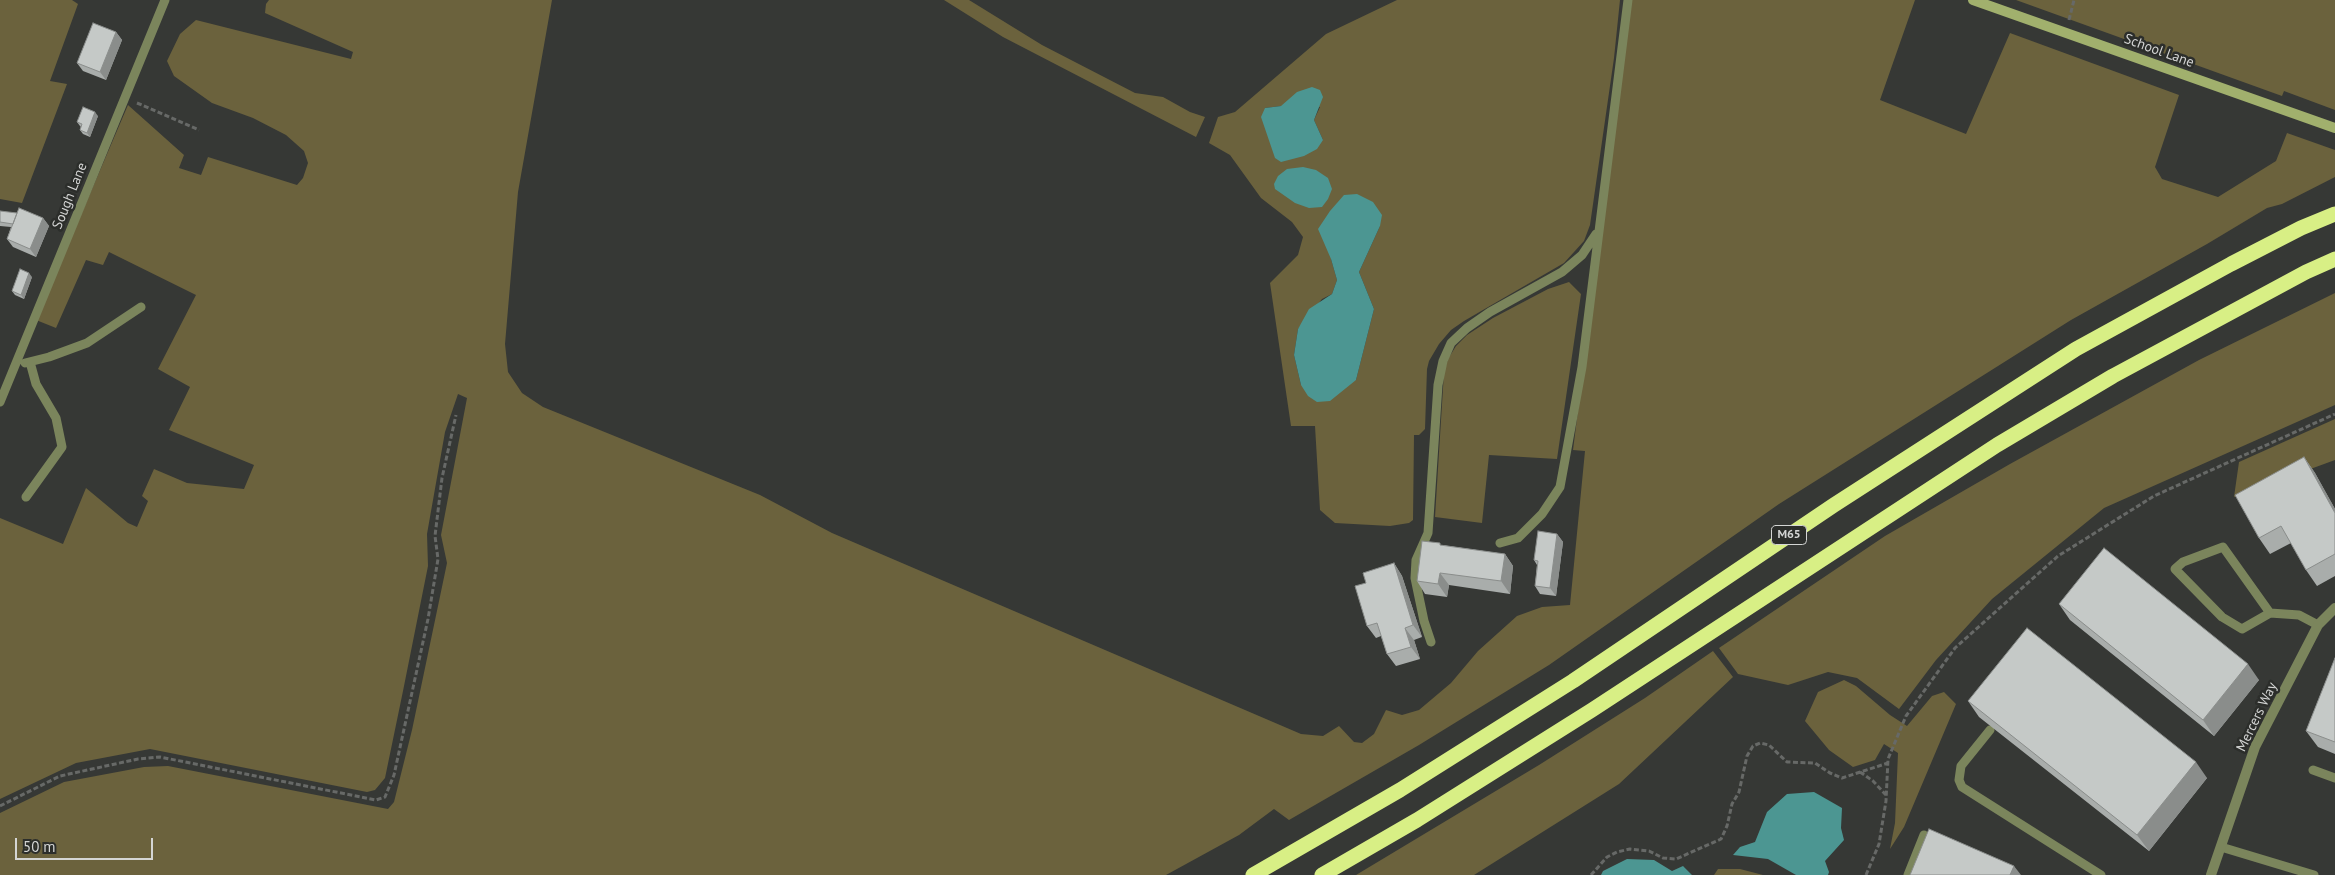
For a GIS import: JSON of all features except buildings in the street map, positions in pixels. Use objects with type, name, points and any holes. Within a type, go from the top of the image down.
[{"type":"highway","name":"M65","points":[[1253,875],[1400,790],[1573,681],[1834,505],[2076,349],[2231,264],[2302,228],[2335,214]]},
{"type":"highway","points":[[1322,875],[1417,820],[1592,710],[1997,445],[2113,376],[2306,272],[2335,259]]},
{"type":"main road","name":"School Lane","points":[[1973,0],[2335,128]]},
{"type":"street","name":"Mercers Way","points":[[2211,875],[2255,747],[2318,624],[2335,608]]},
{"type":"lane","name":"Sough Lane","points":[[0,402],[165,0]]},
{"type":"lane","points":[[1500,543],[1518,538],[1542,514],[1560,486],[1582,367],[1628,0]]},
{"type":"lane","points":[[1431,642],[1424,621],[1415,578],[1416,560],[1428,533],[1438,385],[1443,361],[1452,343],[1466,328],[1490,312],[1562,272],[1582,255],[1599,229]]},
{"type":"lane","points":[[15,365],[30,362],[87,343],[141,308]]},
{"type":"lane","points":[[26,497],[62,447],[56,418],[36,384],[30,362]]},
{"type":"lane","points":[[2270,613],[2223,546],[2183,562],[2175,569],[2222,617],[2242,629],[2270,613],[2299,615],[2318,624]]},
{"type":"lane","points":[[1990,730],[1961,766],[1959,780],[1962,787],[2101,875]]},
{"type":"lane","points":[[2313,770],[2335,778]]},
{"type":"lane","points":[[1908,875],[1924,835]]},
{"type":"lane","points":[[2221,847],[2314,875]]},
{"type":"path","points":[[2066,32],[2074,0]]},
{"type":"path","points":[[125,98],[199,130]]},
{"type":"path","points":[[1866,875],[1879,844],[1887,795],[1888,763],[1906,716],[1955,648],[2058,556],[2154,496],[2335,414]]},
{"type":"path","points":[[0,806],[60,776],[138,758],[160,757],[376,800],[385,797],[394,775],[428,619],[438,559],[435,536],[442,478],[456,415]]},
{"type":"path","points":[[1591,875],[1607,857],[1617,852],[1630,850],[1649,851],[1663,858],[1676,859],[1721,839],[1727,826],[1732,804],[1739,792],[1747,756],[1753,746],[1760,743],[1769,745],[1787,762],[1815,763],[1842,778],[1888,763]]},
{"type":"path","points":[[1860,772],[1887,795]]},
{"type":"shaded area","points":[[0,0],[72,0],[78,4],[50,81],[67,84],[22,203],[0,199]]},
{"type":"shaded area","points":[[269,0],[552,0],[518,192],[505,344],[508,372],[522,393],[543,407],[760,495],[832,533],[1301,734],[1323,736],[1339,726],[1354,742],[1362,743],[1374,734],[1386,710],[1402,715],[1419,710],[1451,683],[1478,651],[1517,616],[1542,607],[1570,605],[1585,451],[1573,450],[1630,0],[1915,0],[1880,100],[1966,134],[2010,33],[2179,95],[2155,167],[2162,179],[2218,197],[2276,161],[2287,133],[2335,150],[2335,177],[2282,204],[2267,208],[2071,320],[1779,504],[1549,665],[1419,745],[1289,820],[1274,809],[1239,835],[1166,875],[0,875],[0,813],[64,782],[144,767],[168,766],[388,809],[394,802],[412,730],[447,563],[441,535],[467,398],[458,394],[445,432],[427,534],[428,566],[385,778],[375,790],[367,792],[150,749],[76,763],[0,799],[0,518],[63,544],[86,488],[128,523],[137,527],[148,501],[142,496],[154,469],[187,483],[244,489],[254,465],[169,430],[190,387],[158,369],[196,295],[109,252],[103,265],[86,260],[56,328],[36,320],[128,105],[184,155],[179,168],[201,175],[208,157],[297,185],[303,178],[308,163],[304,151],[286,135],[253,118],[212,103],[174,76],[167,61],[180,34],[196,20],[351,59],[353,52],[265,13],[266,4]]},
{"type":"shaded area","points":[[944,0],[969,0],[1042,45],[1135,93],[1163,97],[1190,112],[1205,117],[1196,137],[1003,37]]},
{"type":"shaded area","points":[[1397,0],[1620,0],[1614,58],[1590,225],[1584,241],[1564,263],[1464,321],[1451,330],[1439,344],[1429,361],[1427,369],[1425,429],[1419,435],[1414,435],[1413,520],[1409,523],[1390,526],[1335,523],[1320,510],[1315,426],[1291,426],[1270,283],[1298,255],[1303,237],[1292,222],[1261,198],[1230,155],[1209,143],[1218,117],[1235,112],[1326,34]],"holes":[[[1281,106],[1320,107],[1314,120],[1323,140],[1265,108]],[[1380,226],[1359,272],[1374,309],[1356,380],[1301,385],[1294,355],[1298,329],[1322,299],[1332,294],[1337,280],[1331,259]]]},
{"type":"shaded area","points":[[2016,0],[2335,0],[2335,110],[2284,91],[2282,96]]},
{"type":"shaded area","points":[[1569,282],[1581,294],[1557,459],[1489,455],[1482,523],[1435,517],[1444,372],[1448,359],[1456,346],[1467,335],[1493,318],[1548,289]]},
{"type":"shaded area","points":[[2335,293],[2335,405],[2104,508],[1992,599],[1936,660],[1899,709],[1857,678],[1828,672],[1788,685],[1738,674],[1719,648],[1885,536],[2010,464],[2199,360]]},
{"type":"shaded area","points":[[2335,419],[2335,460],[2234,497],[2239,462]]},
{"type":"shaded area","points":[[1713,651],[1733,677],[1619,784],[1474,875],[1356,875],[1539,765],[1645,698]]},
{"type":"shaded area","points":[[1844,680],[1856,686],[1890,715],[1907,726],[1932,696],[1944,692],[1956,704],[1904,827],[1890,849],[1895,823],[1898,753],[1884,744],[1875,760],[1853,767],[1829,750],[1805,721],[1818,692]]},
{"type":"shaded area","points":[[1718,869],[1740,869],[1763,875],[1714,875]]},
{"type":"water","points":[[1312,87],[1320,90],[1323,97],[1314,120],[1323,140],[1317,149],[1304,156],[1281,162],[1275,158],[1261,117],[1265,108],[1281,106],[1297,92]]},
{"type":"water","points":[[1303,167],[1316,170],[1328,178],[1332,189],[1322,207],[1309,208],[1295,203],[1275,189],[1274,184],[1278,176],[1287,169]]},
{"type":"water","points":[[1357,194],[1373,202],[1382,215],[1380,226],[1359,272],[1374,309],[1356,380],[1330,401],[1317,402],[1308,396],[1301,385],[1294,355],[1298,329],[1309,309],[1332,294],[1337,280],[1331,259],[1318,229],[1344,195]]},
{"type":"water","points":[[1814,792],[1842,808],[1841,828],[1844,840],[1825,861],[1829,872],[1828,875],[1796,875],[1768,859],[1733,855],[1740,847],[1755,842],[1767,812],[1787,794]]},
{"type":"water","points":[[1627,859],[1654,860],[1672,871],[1683,866],[1692,875],[1601,875],[1603,871]]}]
